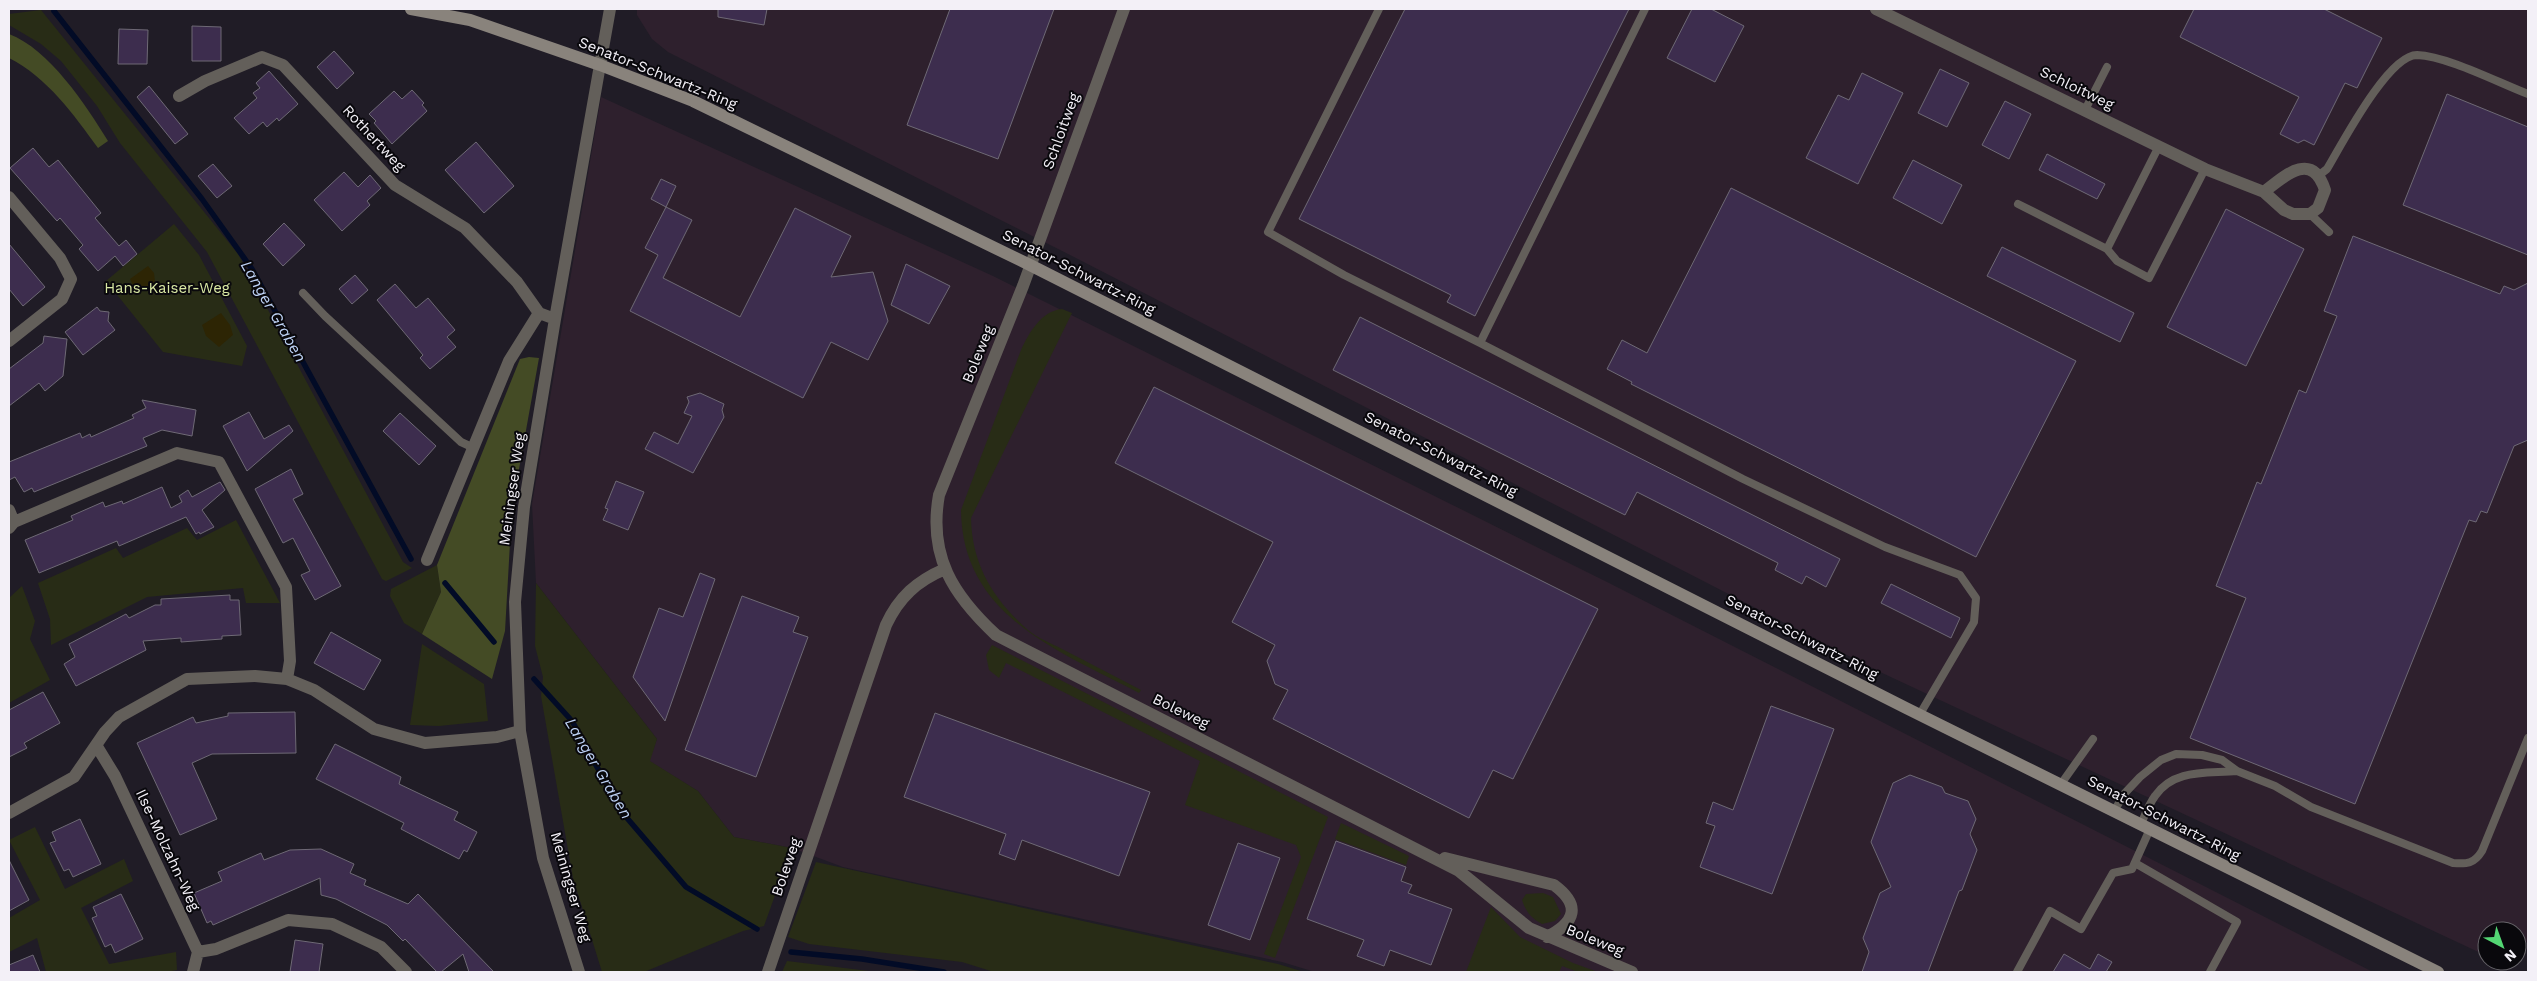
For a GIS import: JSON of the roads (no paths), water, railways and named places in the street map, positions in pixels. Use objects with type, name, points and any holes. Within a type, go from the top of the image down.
[{"type":"main road","name":"Senator-Schwartz-Ring","points":[[411,9],[470,20],[600,65],[693,101],[1030,265],[1920,714],[2438,972]]},
{"type":"street","name":"Meiningser Weg","points":[[579,972],[543,858],[520,731],[515,602],[524,508],[555,319],[610,9]]},
{"type":"street","name":"Schloitweg","points":[[1030,265],[1124,9]]},
{"type":"street","name":"Schloitweg","points":[[1876,9],[2206,169],[2264,192],[2284,210],[2292,214],[2310,214]]},
{"type":"street","name":"Rothertweg","points":[[179,96],[205,81],[262,57],[283,65],[395,185],[465,228],[517,282],[539,313]]},
{"type":"street","points":[[2264,192],[2290,172],[2300,168],[2309,169],[2318,176],[2325,190],[2323,200],[2318,208],[2310,214]]},
{"type":"street","points":[[9,197],[60,258],[71,279],[62,299],[9,341]]},
{"type":"street","name":"Boleweg","points":[[1030,265],[939,495],[935,528],[939,551],[945,569],[971,612],[996,635],[1459,871],[1529,928],[1632,972]]},
{"type":"street","points":[[427,560],[509,361],[539,313],[555,319]]},
{"type":"street","points":[[9,510],[11,525],[177,453],[219,462],[286,587],[290,661],[287,679]]},
{"type":"street","name":"Boleweg","points":[[768,972],[889,618],[895,605],[911,589],[945,569]]},
{"type":"street","points":[[9,813],[74,777],[118,717],[187,679],[255,676],[287,679],[314,690],[374,729],[425,743],[497,737],[520,731]]},
{"type":"street","name":"Ilse-Molzahn-Weg","points":[[96,746],[115,776],[198,952]]},
{"type":"street","name":"Boleweg","points":[[1428,854],[1554,885],[1567,895],[1573,909],[1569,921],[1562,930],[1547,937]]},
{"type":"street","points":[[193,972],[198,952],[216,949],[288,920],[332,924],[381,947],[406,972]]},
{"type":"lane","points":[[1379,9],[1268,232],[1344,275],[1743,479],[1885,547],[1960,575],[1976,598],[1974,622],[1920,714]]},
{"type":"lane","points":[[1480,343],[1645,9]]},
{"type":"lane","points":[[2318,176],[2327,169],[2382,79],[2401,60],[2415,55],[2432,58],[2528,94]]},
{"type":"lane","points":[[2085,110],[2107,67]]},
{"type":"lane","points":[[2107,248],[2159,146]]},
{"type":"lane","points":[[2018,204],[2107,248],[2117,261],[2150,278],[2206,169]]},
{"type":"lane","points":[[2310,214],[2329,232]]},
{"type":"lane","points":[[303,293],[325,316],[461,442],[474,448]]},
{"type":"lane","points":[[2114,811],[2125,793],[2140,777],[2161,760],[2176,754],[2202,755],[2222,760],[2237,771],[2275,786],[2311,807],[2452,862],[2468,864],[2477,859],[2482,851],[2528,738]]},
{"type":"lane","points":[[2061,784],[2092,740]]},
{"type":"lane","points":[[2017,972],[2050,911],[2080,929],[2113,873],[2132,869],[2154,796],[2166,784],[2182,776],[2201,772],[2237,771]]},
{"type":"lane","points":[[2135,864],[2237,922],[2210,972]]},
{"type":"waterway","name":"Langer Graben","points":[[54,11],[202,199],[252,269],[411,559]]},
{"type":"waterway","name":"Langer Graben","points":[[445,583],[494,642]]},
{"type":"waterway","name":"Langer Graben","points":[[534,679],[572,721],[621,811],[686,887],[757,929]]},
{"type":"waterway","name":"Langer Graben","points":[[791,952],[862,959],[944,972]]},
{"type":"park label","name":"Hans-Kaiser-Weg","points":[[167,288]]}]
